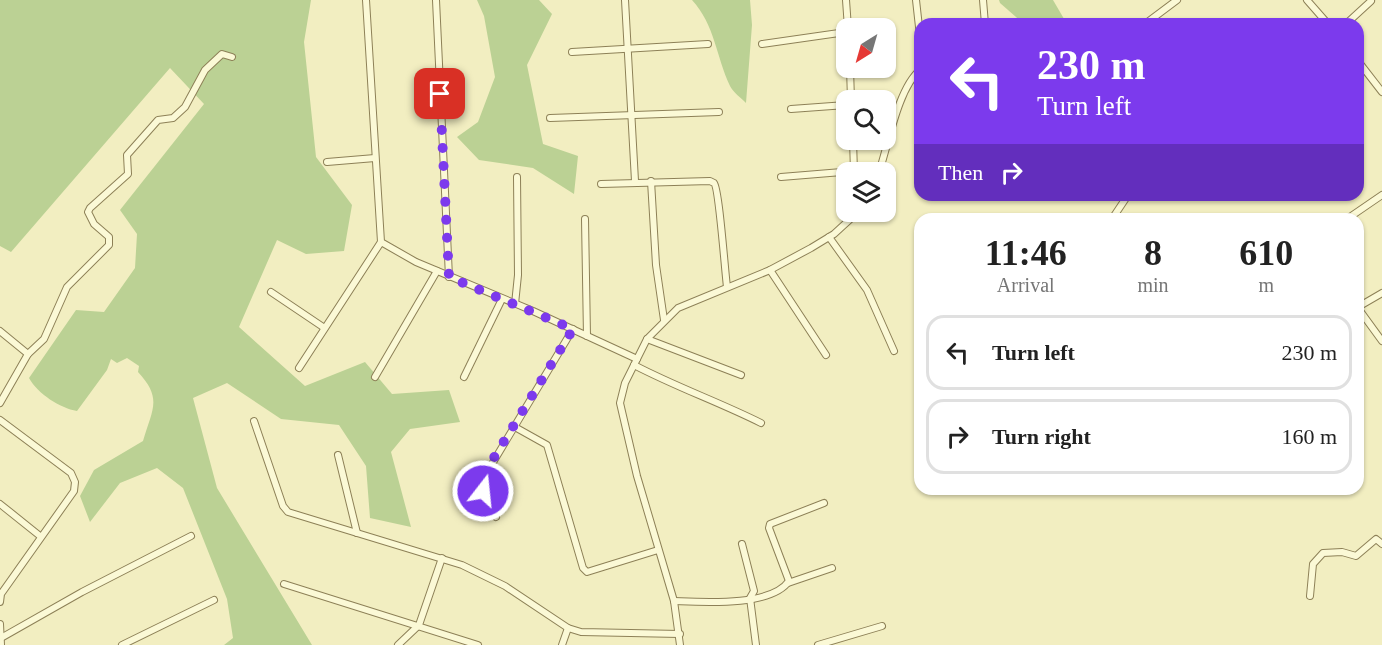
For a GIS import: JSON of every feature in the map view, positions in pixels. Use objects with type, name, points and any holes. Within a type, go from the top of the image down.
[{"type":"street","points":[[299,368],[323,327],[381,242],[366,0]]},
{"type":"street","points":[[436,0],[449,277]]},
{"type":"street","points":[[625,0],[635,181]]},
{"type":"street","points":[[846,0],[847,18]]},
{"type":"street","points":[[916,0],[918,18]]},
{"type":"street","points":[[983,0],[984,18]]},
{"type":"street","points":[[1153,18],[1177,0]]},
{"type":"street","points":[[1307,0],[1323,18]]},
{"type":"street","points":[[1353,18],[1371,1]]},
{"type":"street","points":[[762,44],[836,32]]},
{"type":"street","points":[[572,52],[708,44]]},
{"type":"street","points":[[0,403],[28,354],[44,339],[67,286],[102,253],[111,240],[93,224],[88,212],[90,208],[128,174],[127,155],[158,120],[173,118],[185,107],[205,70],[222,54],[232,57]]},
{"type":"street","points":[[1364,69],[1382,92]]},
{"type":"street","points":[[882,162],[909,81],[914,76]]},
{"type":"street","points":[[790,109],[836,106]]},
{"type":"street","points":[[550,118],[718,112]]},
{"type":"street","points":[[327,162],[375,158]]},
{"type":"street","points":[[781,177],[836,173]]},
{"type":"street","points":[[515,304],[518,275],[517,177]]},
{"type":"street","points":[[601,184],[635,181],[710,181],[718,187],[727,287]]},
{"type":"street","points":[[651,181],[656,265],[664,320]]},
{"type":"street","points":[[1356,213],[1382,195]]},
{"type":"street","points":[[585,219],[587,336]]},
{"type":"street","points":[[680,645],[674,601],[658,550],[620,403],[625,382],[647,339],[678,308],[770,270],[829,237],[846,222]]},
{"type":"street","points":[[829,237],[867,290],[894,351]]},
{"type":"street","points":[[381,242],[449,277],[573,329],[678,388],[722,404],[761,423]]},
{"type":"street","points":[[770,270],[826,355]]},
{"type":"street","points":[[375,377],[437,271]]},
{"type":"street","points":[[271,292],[323,327]]},
{"type":"street","points":[[1364,303],[1382,292]]},
{"type":"street","points":[[464,377],[502,299]]},
{"type":"street","points":[[1364,316],[1382,341]]},
{"type":"street","points":[[496,517],[483,491],[483,480],[513,426],[573,329]]},
{"type":"street","points":[[0,331],[28,354]]},
{"type":"street","points":[[647,339],[741,375]]},
{"type":"street","points":[[0,420],[71,473],[75,482],[74,491],[0,593],[0,602]]},
{"type":"street","points":[[254,421],[283,506],[288,512],[462,565],[505,586],[568,628],[581,632],[680,634]]},
{"type":"street","points":[[513,426],[547,446],[583,568],[587,572],[658,550]]},
{"type":"street","points":[[339,455],[357,533]]},
{"type":"street","points":[[788,583],[769,528],[770,524],[824,503]]},
{"type":"street","points":[[0,504],[40,536]]},
{"type":"street","points":[[0,638],[82,592],[191,536]]},
{"type":"street","points":[[1310,596],[1313,564],[1323,553],[1342,552],[1356,556],[1376,539],[1382,544]]},
{"type":"street","points":[[742,543],[754,591],[750,598],[756,645]]},
{"type":"street","points":[[399,645],[419,625],[442,558]]},
{"type":"street","points":[[674,601],[728,602],[769,595],[788,583],[831,568]]},
{"type":"street","points":[[284,584],[419,625],[475,645]]},
{"type":"street","points":[[122,645],[214,600]]},
{"type":"street","points":[[0,624],[1,645]]},
{"type":"street","points":[[818,645],[882,626]]},
{"type":"street","points":[[561,645],[568,628]]},
{"type":"green space","points":[[0,0],[311,0],[304,42],[316,157],[352,205],[344,251],[306,254],[277,240],[239,327],[305,386],[365,362],[392,394],[449,390],[460,422],[410,429],[391,452],[411,527],[370,518],[366,466],[339,425],[281,419],[227,383],[193,398],[217,488],[312,645],[224,645],[233,638],[227,599],[183,488],[157,468],[120,483],[90,522],[80,496],[94,470],[143,441],[152,412],[151,390],[138,372],[139,366],[127,358],[117,363],[111,359],[107,370],[77,411],[50,399],[29,378],[76,310],[104,312],[135,268],[137,234],[120,210],[204,104],[170,68],[11,252],[0,246]]},
{"type":"green space","points":[[477,0],[539,0],[552,14],[527,65],[543,144],[578,156],[574,194],[533,168],[479,160],[457,137],[478,122],[495,77],[484,16]]},
{"type":"green space","points":[[692,0],[750,0],[752,25],[746,103],[730,86],[706,20]]},
{"type":"green space","points":[[999,0],[1053,0],[1064,18],[1017,18]]},
{"type":"route","points":[[440,94],[449,277],[573,329],[487,469],[483,480],[483,491]]}]
